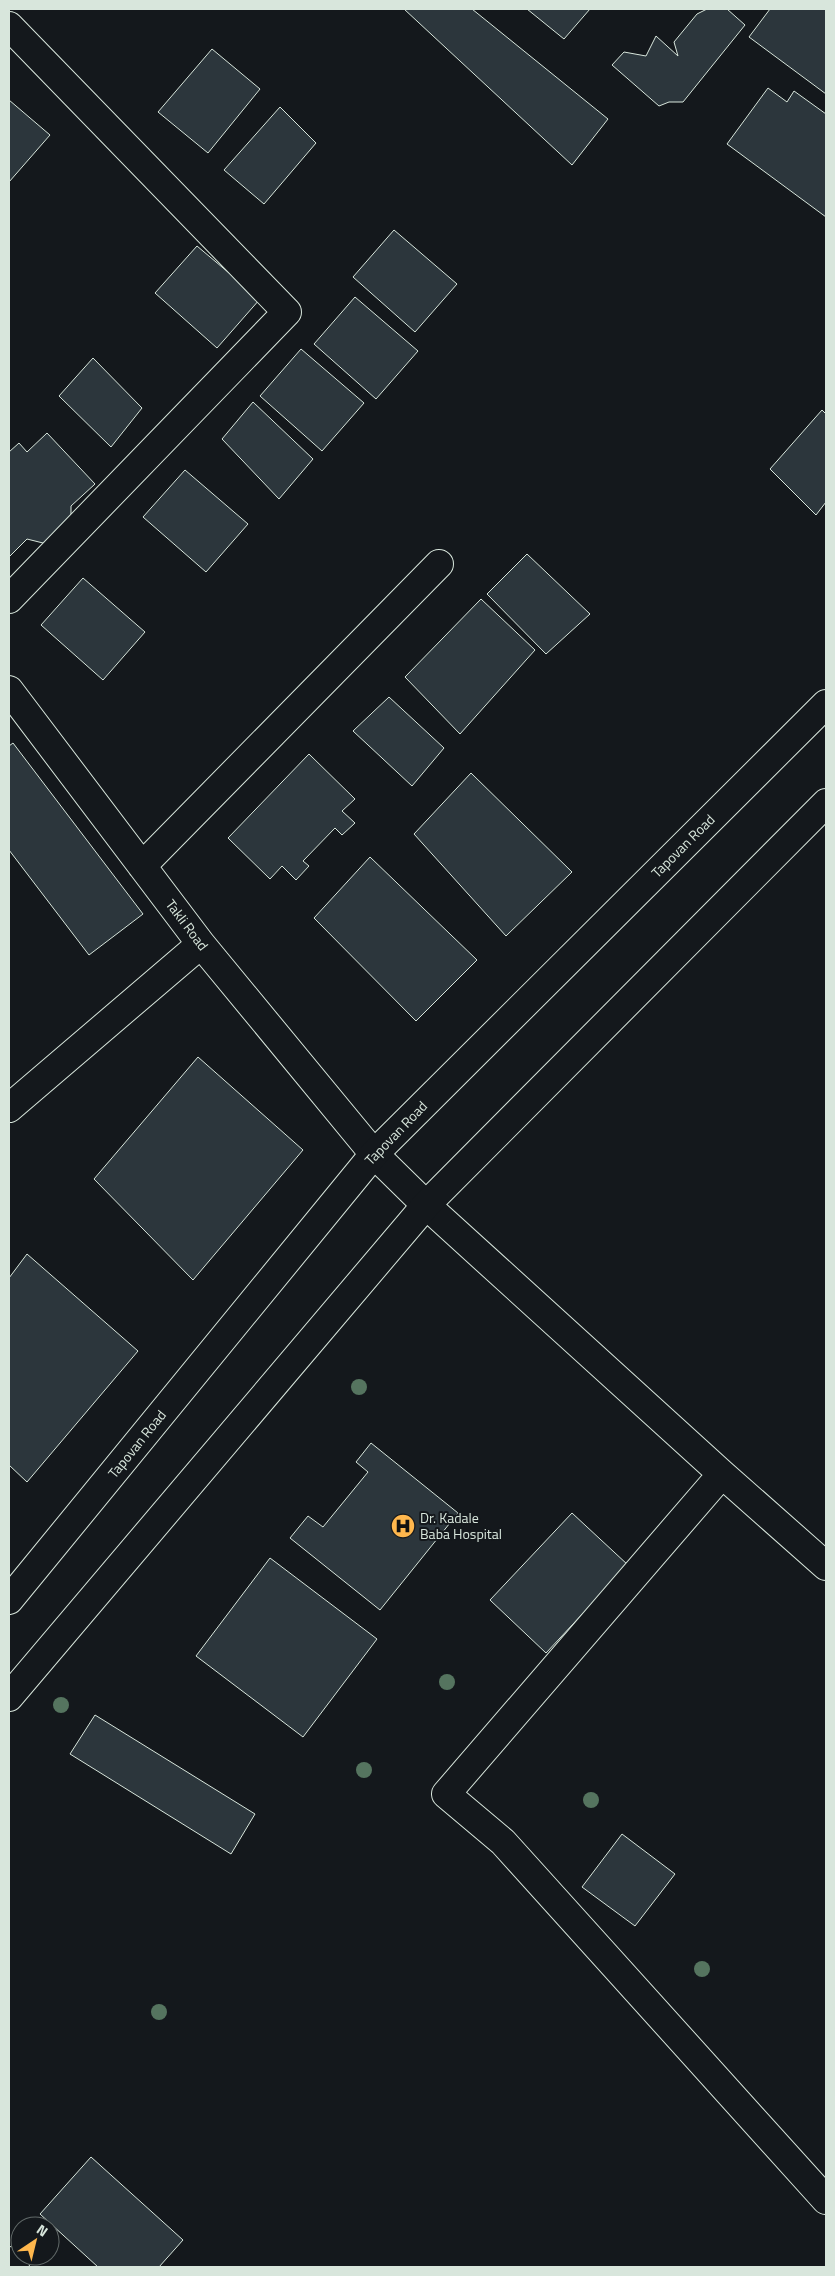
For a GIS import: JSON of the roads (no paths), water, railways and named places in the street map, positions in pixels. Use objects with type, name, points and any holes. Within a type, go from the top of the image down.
[{"type":"street","points":[[9,26],[287,312],[9,599]]},
{"type":"street","points":[[142,866],[440,564]]},
{"type":"street","name":"Takli Road","points":[[9,690],[201,944],[374,1154],[426,1205],[826,1566]]},
{"type":"street","name":"Tapovan Road","points":[[9,1600],[374,1154],[826,704]]},
{"type":"street","points":[[9,1697],[426,1205],[826,803]]},
{"type":"street","points":[[9,1108],[201,944]]},
{"type":"street","points":[[722,1474],[446,1794],[503,1842],[826,2200]]},
{"type":"street","points":[[9,2261],[15,2267]]},
{"type":"place","name":"Dr. Kadale Baba Hospital","points":[[403,1526]]}]
